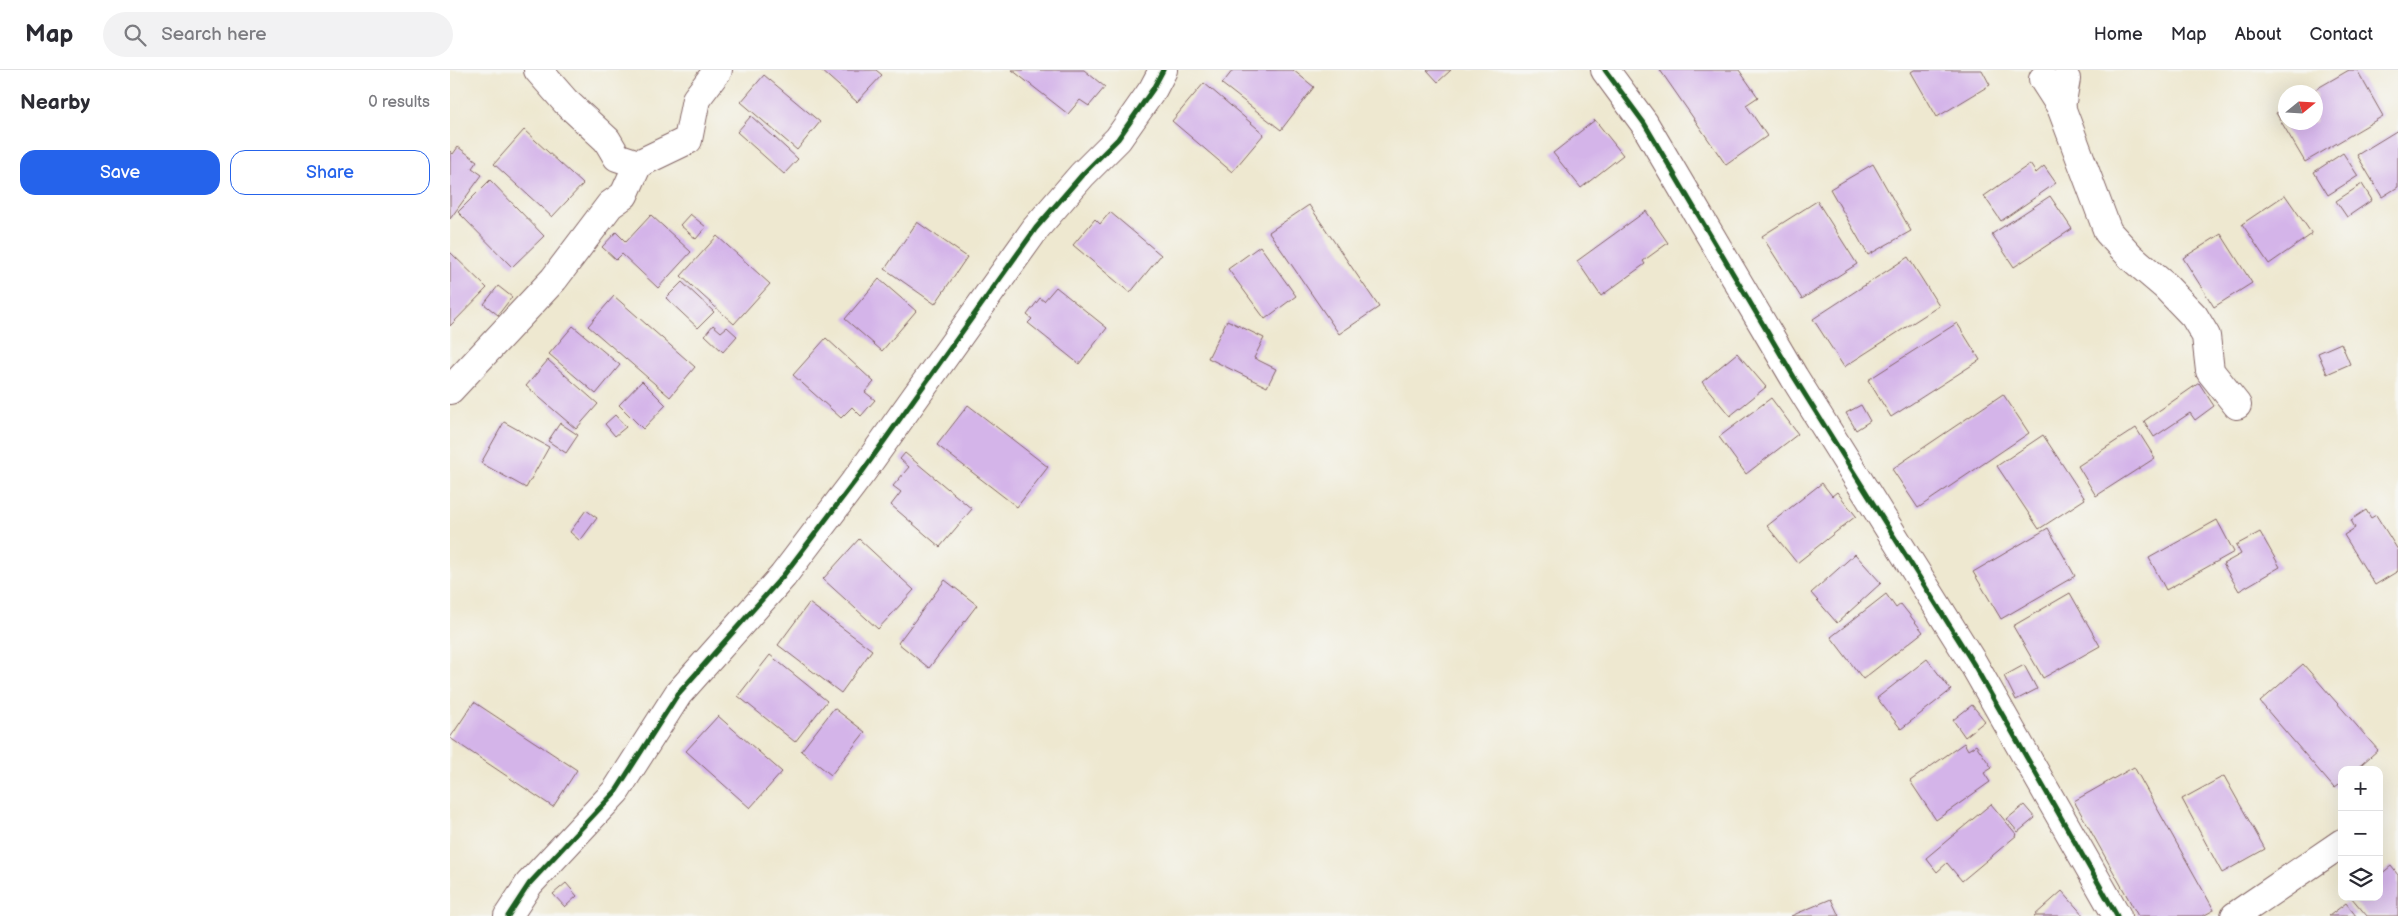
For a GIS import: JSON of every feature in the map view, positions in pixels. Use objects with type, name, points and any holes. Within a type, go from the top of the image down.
[{"type":"street","points":[[538,70],[566,101],[608,140],[617,157],[638,164]]},
{"type":"street","points":[[450,390],[554,279],[610,205],[624,195],[638,164],[688,140],[696,99],[718,70]]},
{"type":"street","points":[[508,916],[529,884],[616,791],[678,694],[783,576],[862,472],[1036,228],[1082,175],[1118,139],[1153,89],[1163,70]]},
{"type":"street","points":[[1605,70],[1644,123],[1794,377],[1973,663],[2116,916]]},
{"type":"street","points":[[2056,74],[2061,106],[2108,232],[2131,257],[2165,286],[2194,316],[2206,336],[2210,371],[2237,405]]},
{"type":"street","points":[[2235,916],[2338,847]]},
{"type":"building","points":[[821,70],[876,70],[882,75],[857,102]]},
{"type":"building","points":[[1012,70],[1084,70],[1105,87],[1089,106],[1080,100],[1068,114]]},
{"type":"building","points":[[1233,70],[1293,70],[1314,87],[1281,130],[1222,84]]},
{"type":"building","points":[[1427,70],[1451,70],[1438,82]]},
{"type":"building","points":[[1660,70],[1739,70],[1758,97],[1746,105],[1767,136],[1726,165]]},
{"type":"building","points":[[1914,70],[1982,70],[1990,85],[1937,117],[1911,72]]},
{"type":"building","points":[[2349,70],[2357,70],[2383,116],[2305,162],[2286,130],[2323,130],[2323,85]]},
{"type":"building","points":[[764,75],[820,122],[797,150],[741,102]]},
{"type":"building","points":[[1204,83],[1264,134],[1232,172],[1172,121]]},
{"type":"building","points":[[751,116],[798,159],[784,174],[737,132]]},
{"type":"building","points":[[1595,120],[1623,155],[1581,188],[1553,153]]},
{"type":"building","points":[[524,130],[583,184],[552,217],[494,164]]},
{"type":"building","points":[[2398,130],[2398,187],[2382,197],[2357,155]]},
{"type":"building","points":[[458,147],[477,161],[472,168],[482,175],[450,219],[450,151],[453,154]]},
{"type":"building","points":[[2343,153],[2358,176],[2328,195],[2314,172]]},
{"type":"building","points":[[1873,164],[1911,231],[1868,255],[1830,189]]},
{"type":"building","points":[[2030,164],[2036,173],[2044,166],[2056,183],[2001,221],[1984,196]]},
{"type":"building","points":[[490,180],[544,236],[512,267],[458,212]]},
{"type":"building","points":[[2362,184],[2372,200],[2347,217],[2336,201]]},
{"type":"building","points":[[2285,195],[2312,234],[2269,264],[2242,224]]},
{"type":"building","points":[[2050,196],[2072,229],[2014,267],[1992,234]]},
{"type":"building","points":[[1817,201],[1857,264],[1802,299],[1762,236]]},
{"type":"building","points":[[1309,205],[1379,307],[1339,334],[1269,232]]},
{"type":"building","points":[[1646,211],[1668,243],[1643,261],[1645,264],[1601,296],[1577,261]]},
{"type":"building","points":[[1110,212],[1161,255],[1130,293],[1073,245],[1095,219],[1100,224]]},
{"type":"building","points":[[690,214],[706,227],[696,239],[680,225]]},
{"type":"building","points":[[651,215],[691,252],[658,288],[622,254],[616,260],[602,247],[616,232],[626,242]]},
{"type":"building","points":[[917,222],[967,257],[935,304],[885,269]]},
{"type":"building","points":[[2221,234],[2252,283],[2214,307],[2183,258]]},
{"type":"building","points":[[717,236],[770,284],[734,324],[681,276]]},
{"type":"building","points":[[1260,246],[1296,296],[1265,319],[1228,269]]},
{"type":"building","points":[[450,252],[487,288],[450,326]]},
{"type":"building","points":[[1908,257],[1939,306],[1844,367],[1813,319]]},
{"type":"building","points":[[879,279],[916,311],[882,351],[845,319]]},
{"type":"building","points":[[682,282],[714,312],[698,328],[666,298]]},
{"type":"building","points":[[498,286],[512,297],[498,315],[484,304]]},
{"type":"building","points":[[1056,287],[1107,328],[1079,364],[1028,323],[1032,319],[1027,315],[1040,298],[1044,301]]},
{"type":"building","points":[[614,296],[695,367],[670,397],[588,326]]},
{"type":"building","points":[[1227,320],[1264,338],[1254,358],[1276,369],[1267,387],[1208,358]]},
{"type":"building","points":[[1957,323],[1980,360],[1891,417],[1868,380]]},
{"type":"building","points":[[713,325],[721,332],[727,327],[737,336],[723,352],[705,335]]},
{"type":"building","points":[[573,326],[620,365],[596,394],[549,354]]},
{"type":"building","points":[[826,338],[874,382],[865,392],[875,400],[861,416],[852,407],[841,418],[793,375]]},
{"type":"building","points":[[2341,343],[2350,364],[2327,374],[2318,353]]},
{"type":"building","points":[[1737,353],[1766,387],[1730,416],[1702,382]]},
{"type":"building","points":[[548,360],[598,404],[576,429],[526,386]]},
{"type":"building","points":[[642,381],[666,405],[643,429],[619,405]]},
{"type":"building","points":[[2199,383],[2214,406],[2195,420],[2190,413],[2154,437],[2144,421]]},
{"type":"building","points":[[2003,394],[2029,433],[1918,508],[1892,469]]},
{"type":"building","points":[[1771,398],[1798,434],[1746,474],[1719,437]]},
{"type":"building","points":[[968,405],[1048,467],[1017,507],[937,445]]},
{"type":"building","points":[[1861,405],[1870,421],[1856,430],[1846,413]]},
{"type":"building","points":[[615,415],[626,427],[615,436],[605,424]]},
{"type":"building","points":[[504,422],[549,447],[526,488],[481,463]]},
{"type":"building","points":[[560,423],[578,435],[566,453],[548,441]]},
{"type":"building","points":[[2136,428],[2155,458],[2096,496],[2078,466]]},
{"type":"building","points":[[2043,435],[2085,499],[2039,529],[1997,466]]},
{"type":"building","points":[[905,453],[972,509],[940,547],[891,505],[901,492],[893,486],[909,467],[900,459]]},
{"type":"building","points":[[1822,483],[1832,496],[1837,492],[1856,516],[1797,563],[1767,526]]},
{"type":"building","points":[[586,510],[597,518],[580,541],[570,532]]},
{"type":"building","points":[[2366,510],[2371,518],[2376,515],[2398,550],[2398,571],[2375,585],[2344,535],[2355,528],[2351,520]]},
{"type":"building","points":[[2217,520],[2234,552],[2166,590],[2149,558]]},
{"type":"building","points":[[2048,528],[2075,576],[2001,619],[1973,572]]},
{"type":"building","points":[[2260,532],[2280,567],[2239,591],[2223,564],[2241,554],[2236,545]]},
{"type":"building","points":[[859,539],[914,590],[878,629],[823,579]]},
{"type":"building","points":[[1855,554],[1881,583],[1837,623],[1811,593]]},
{"type":"building","points":[[945,580],[977,605],[929,668],[898,643]]},
{"type":"building","points":[[2070,593],[2100,646],[2043,678],[2013,626]]},
{"type":"building","points":[[1886,594],[1896,608],[1901,604],[1923,632],[1863,679],[1831,637]]},
{"type":"building","points":[[809,603],[872,650],[841,693],[778,645]]},
{"type":"building","points":[[770,655],[827,701],[795,742],[738,696]]},
{"type":"building","points":[[1927,659],[1951,690],[1901,729],[1877,698]]},
{"type":"building","points":[[2303,664],[2378,750],[2360,766],[2338,766],[2338,785],[2334,788],[2260,702]]},
{"type":"building","points":[[2024,665],[2037,689],[2016,700],[2004,676]]},
{"type":"building","points":[[474,702],[577,770],[553,807],[450,738]]},
{"type":"building","points":[[1972,705],[1985,721],[1965,737],[1953,720]]},
{"type":"building","points":[[834,708],[865,732],[831,775],[801,751]]},
{"type":"building","points":[[718,716],[782,772],[750,808],[686,751]]},
{"type":"building","points":[[1964,743],[1968,750],[1976,745],[1992,768],[1984,773],[1990,782],[1936,820],[1910,781]]},
{"type":"building","points":[[2134,767],[2214,910],[2203,916],[2138,916],[2074,801]]},
{"type":"building","points":[[2224,776],[2265,849],[2222,873],[2182,799]]},
{"type":"building","points":[[1991,804],[2017,835],[1962,881],[1947,863],[1937,872],[1926,858]]},
{"type":"building","points":[[2024,805],[2035,818],[2018,832],[2007,819]]},
{"type":"building","points":[[2391,866],[2398,875],[2398,916],[2367,916],[2354,901],[2383,901],[2383,873]]},
{"type":"building","points":[[566,883],[577,896],[565,907],[553,894]]},
{"type":"building","points":[[2062,891],[2084,916],[2034,916]]},
{"type":"building","points":[[1831,899],[1839,916],[1791,916]]},
{"type":"building","points":[[2346,903],[2356,916],[2329,916]]},
{"type":"cycle path","points":[[508,916],[529,884],[616,791],[678,694],[783,576],[862,472],[1036,228],[1082,175],[1118,139],[1153,89],[1163,70]]},
{"type":"cycle path","points":[[1605,70],[1644,123],[1794,377],[1973,663],[2117,916]]}]
